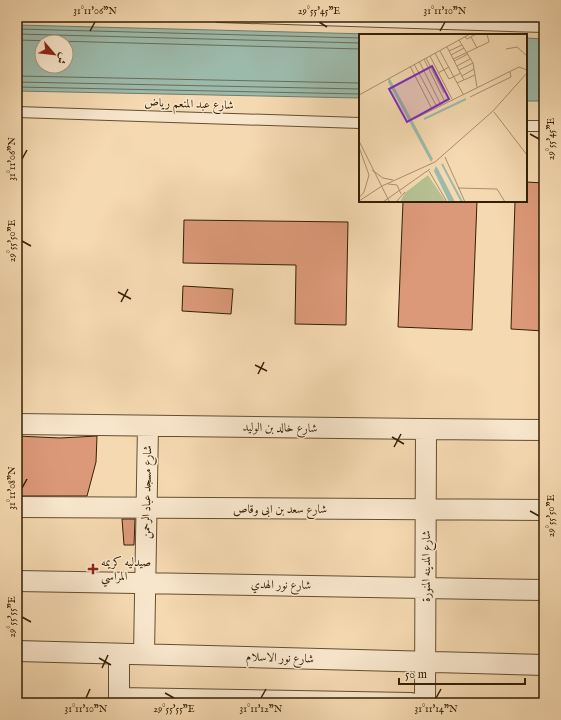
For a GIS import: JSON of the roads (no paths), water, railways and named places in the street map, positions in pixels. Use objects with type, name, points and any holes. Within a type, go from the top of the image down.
[{"type":"street","name":"شارع خالد بن الوليد","points":[[17,424],[426,430],[544,430]]},
{"type":"street","name":"شارع مسجد عباد الرحمن","points":[[144,654],[148,426]]},
{"type":"street","name":"شارع المدينه المنورة","points":[[425,703],[426,430]]},
{"type":"street","name":"شارع سعد بن ابى وقاص","points":[[17,507],[544,510]]},
{"type":"street","name":"شارع نور الهدي","points":[[17,581],[544,590]]},
{"type":"street","name":"شارع نور الاسلام","points":[[17,651],[544,665]]},
{"type":"street","points":[[119,654],[119,701],[410,703]]},
{"type":"lane","points":[[218,17],[544,27]]},
{"type":"lane","name":"شارع عبد المنعم رياض","points":[[17,112],[359,123]]},
{"type":"lane","points":[[527,126],[544,126]]},
{"type":"water","points":[[17,25],[368,34],[359,34],[359,98],[17,91]]},
{"type":"water","points":[[527,38],[544,39],[544,101],[527,101]]},
{"type":"place","name":"صيدليه كريمه المراسي","points":[[93,569]]}]
